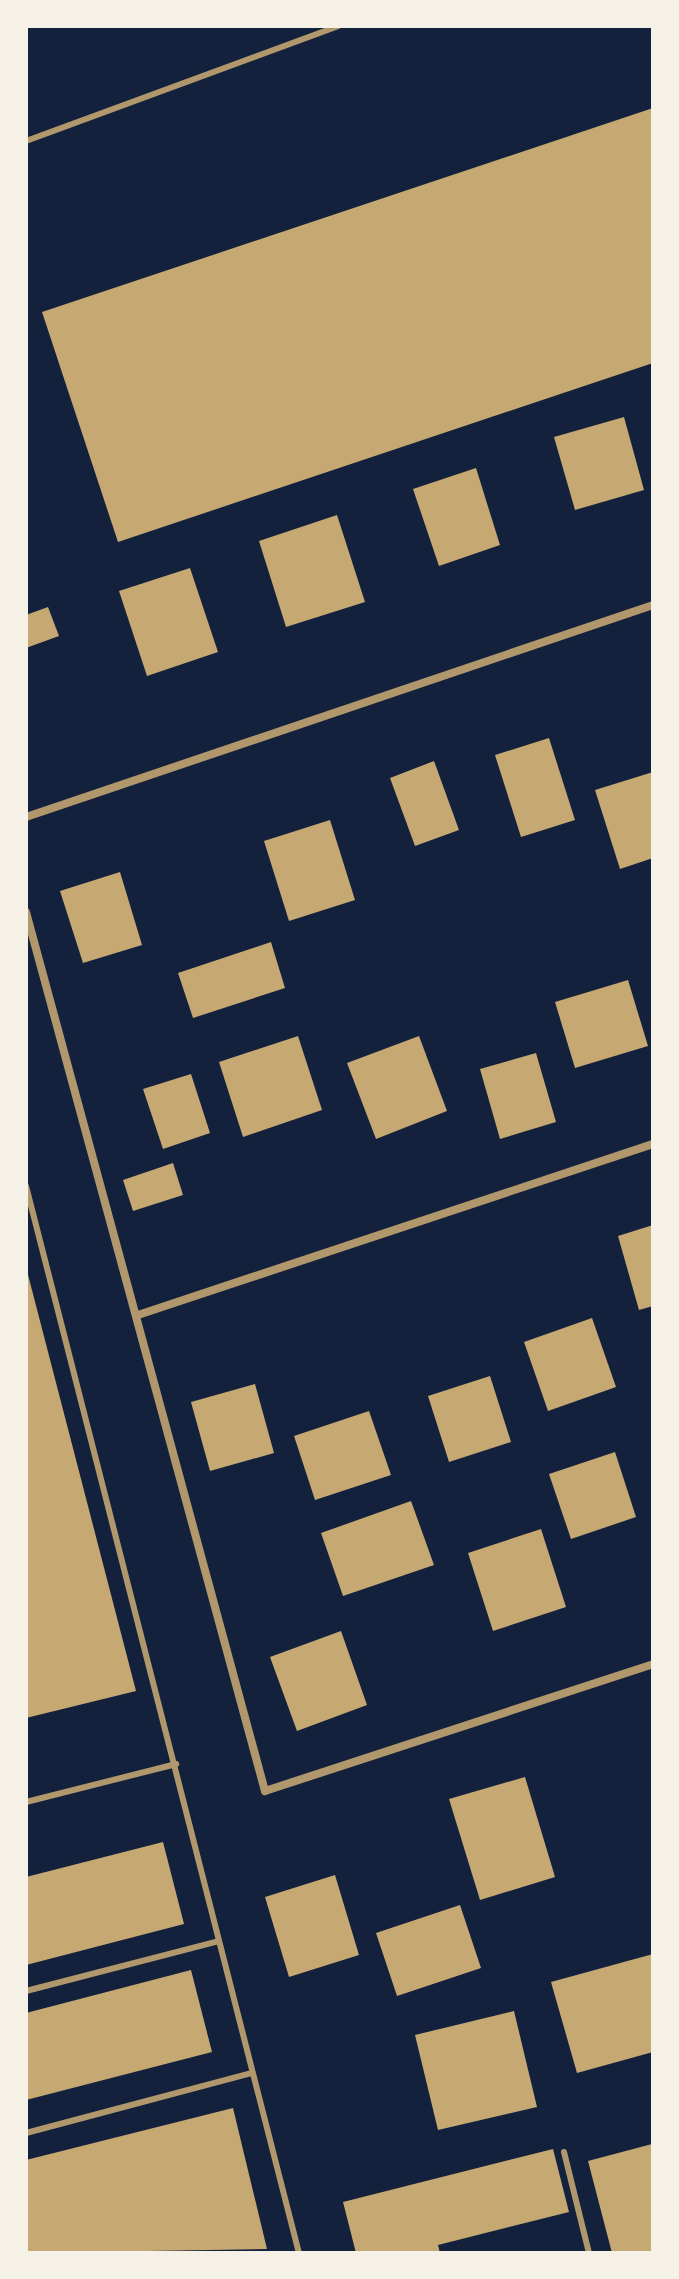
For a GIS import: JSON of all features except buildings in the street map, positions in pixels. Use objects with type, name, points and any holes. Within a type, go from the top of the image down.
[{"type":"street","points":[[26,817],[653,605]]},
{"type":"street","points":[[26,912],[265,1791],[653,1664]]},
{"type":"street","points":[[138,1315],[653,1144]]},
{"type":"lane","points":[[26,141],[339,26]]},
{"type":"lane","points":[[26,1186],[299,2253]]},
{"type":"lane","points":[[26,1802],[176,1764]]},
{"type":"lane","points":[[26,1991],[219,1941]]},
{"type":"lane","points":[[26,2133],[251,2073]]},
{"type":"lane","points":[[564,2152],[589,2253]]}]
